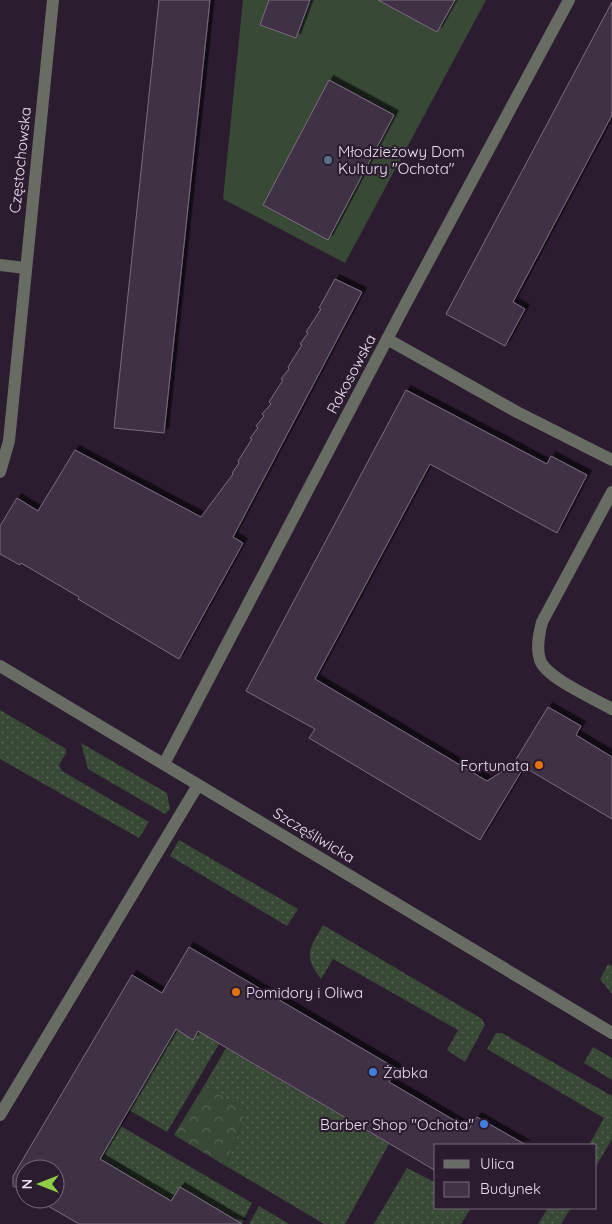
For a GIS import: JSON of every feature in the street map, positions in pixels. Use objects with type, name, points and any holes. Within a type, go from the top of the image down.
[{"type":"street","name":"Częstochowska","points":[[0,472],[9,441],[53,0]]},
{"type":"street","name":"Rokosowska","points":[[164,764],[569,0]]},
{"type":"street","points":[[0,265],[25,268]]},
{"type":"street","points":[[388,339],[517,412],[612,460]]},
{"type":"street","points":[[612,492],[542,622],[538,638],[538,655],[545,670],[612,710]]},
{"type":"street","name":"Szczęśliwicka","points":[[0,666],[612,1033]]},
{"type":"street","points":[[0,1115],[198,784]]},
{"type":"green space","points":[[243,0],[486,0],[345,263],[223,199]]},
{"type":"green space","points":[[0,710],[66,749],[66,753],[59,765],[62,771],[149,822],[139,838],[0,759]]},
{"type":"green space","points":[[81,743],[167,793],[170,809],[165,814],[88,769]]},
{"type":"green space","points":[[179,840],[298,909],[287,926],[170,856]]},
{"type":"green space","points":[[323,925],[482,1019],[485,1025],[465,1062],[447,1050],[458,1030],[333,959],[321,979],[312,964],[310,952],[311,946]]},
{"type":"green space","points":[[608,964],[612,966],[612,994],[600,979]]},
{"type":"green space","points":[[176,1029],[193,1040],[198,1031],[219,1044],[167,1132],[129,1110]]},
{"type":"green space","points":[[496,1033],[502,1033],[612,1096],[612,1139],[597,1164],[597,1144],[590,1144],[604,1118],[487,1049]]},
{"type":"green space","points":[[593,1047],[612,1058],[612,1080],[584,1063]]},
{"type":"green space","points":[[226,1048],[389,1144],[345,1224],[324,1224],[226,1166],[247,1110],[204,1086]]},
{"type":"green space","points":[[204,1086],[247,1110],[226,1166],[174,1135]]},
{"type":"green space","points":[[119,1125],[252,1203],[241,1224],[180,1187],[171,1201],[168,1199],[165,1204],[156,1199],[159,1193],[100,1159]]},
{"type":"green space","points":[[407,1168],[434,1182],[434,1209],[470,1209],[461,1224],[374,1224]]},
{"type":"green space","points":[[259,1206],[289,1224],[249,1224]]},
{"type":"green space","points":[[547,1209],[570,1209],[561,1224],[538,1224]]},
{"type":"building","points":[[159,0],[210,0],[164,433],[114,428]]},
{"type":"building","points":[[269,0],[310,0],[296,38],[260,25]]},
{"type":"building","points":[[378,0],[455,0],[437,32]]},
{"type":"building","points":[[612,2],[612,115],[513,302],[525,309],[505,346],[446,314]]},
{"type":"building","name":"Młodzieżowy Dom Kultury \"Ochota\"","points":[[329,80],[394,115],[328,240],[263,205]]},
{"type":"building","points":[[335,279],[362,292],[233,537],[243,543],[179,659],[78,599],[79,597],[21,563],[20,565],[0,554],[0,526],[17,498],[38,511],[75,450],[201,517],[233,474],[239,463],[238,461],[252,439],[250,438],[258,428],[256,426],[264,416],[262,414],[271,404],[269,402],[302,345],[300,344],[308,333],[306,332],[321,309],[319,308]]},
{"type":"building","points":[[406,390],[547,464],[551,456],[587,475],[557,533],[430,464],[315,679],[487,781],[517,762],[515,761],[548,707],[581,726],[576,735],[612,757],[612,819],[524,767],[480,840],[309,738],[315,729],[246,691]]},
{"type":"building","points":[[189,947],[397,1069],[389,1082],[469,1129],[477,1117],[524,1144],[434,1144],[434,1170],[198,1031],[193,1040],[176,1029],[100,1159],[171,1201],[180,1187],[242,1224],[79,1224],[53,1209],[65,1209],[65,1159],[23,1159],[132,975],[162,993]]},
{"type":"building","points":[[15,1173],[15,1187],[13,1186]]},
{"type":"place","name":"Młodzieżowy Dom Kultury \"Ochota\"","points":[[328,160]]},
{"type":"place","name":"Fortunata","points":[[539,765]]},
{"type":"place","name":"Pomidory i Oliwa","points":[[236,992]]},
{"type":"place","name":"Żabka","points":[[373,1072]]},
{"type":"place","name":"Barber Shop \"Ochota\"","points":[[484,1124]]}]
